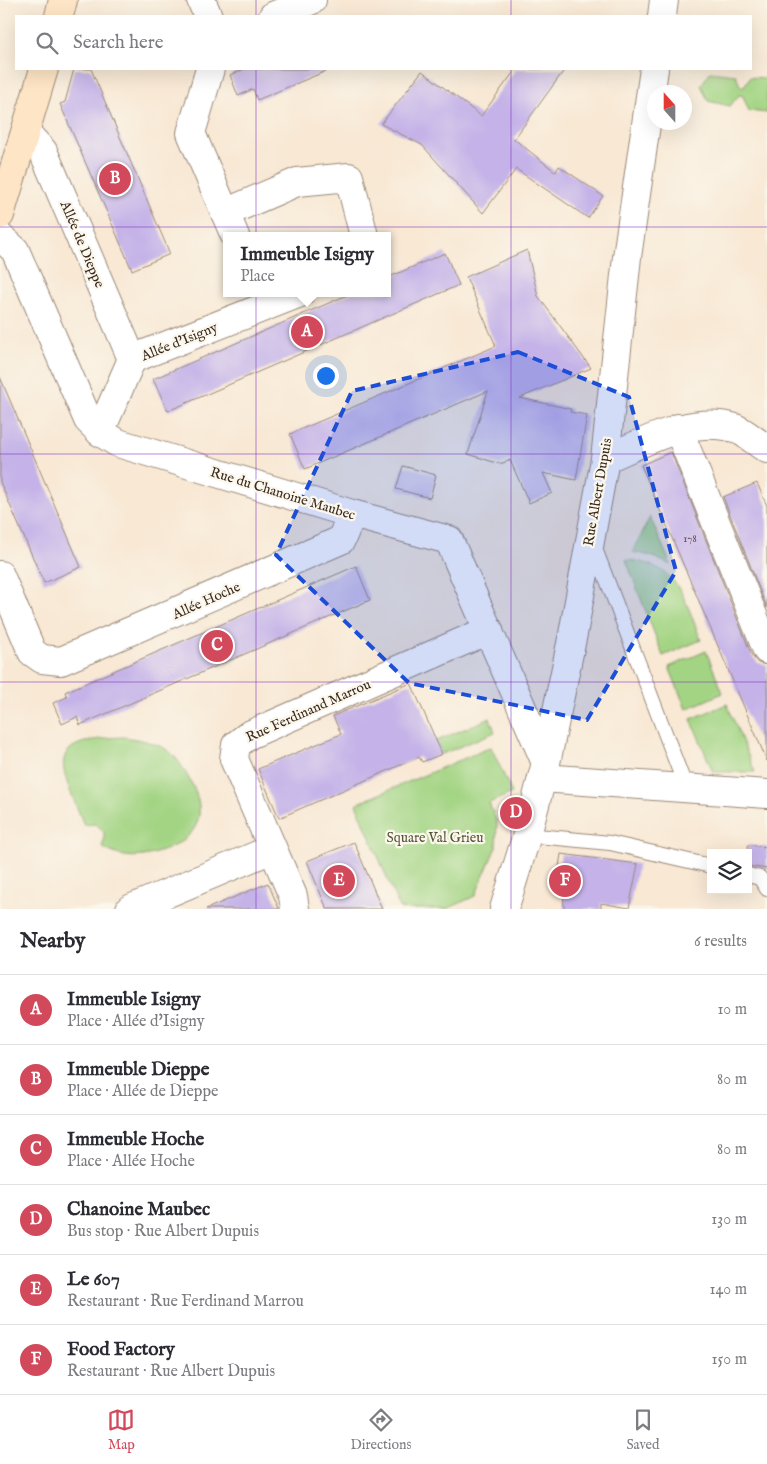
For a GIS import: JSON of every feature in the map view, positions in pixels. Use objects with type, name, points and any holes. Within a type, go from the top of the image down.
[{"type":"street","points":[[59,15],[64,0]]},
{"type":"street","points":[[201,0],[208,15]]},
{"type":"street","points":[[275,15],[312,0]]},
{"type":"street","points":[[662,15],[664,0]]},
{"type":"street","points":[[0,215],[44,70]]},
{"type":"street","points":[[210,70],[191,133],[230,224],[297,182],[349,177],[363,232]]},
{"type":"street","name":"Rue Albert Dupuis","points":[[504,909],[544,771],[573,634],[605,458],[627,257],[654,70]]},
{"type":"street","name":"Allée de Dieppe","points":[[26,133],[43,150],[132,360]]},
{"type":"street","name":"Rue du Chanoine Maubec","points":[[0,237],[16,250],[88,420],[100,432],[118,443],[352,514],[449,540],[489,630],[544,771]]},
{"type":"street","name":"Allée d'Isigny","points":[[100,432],[132,360],[264,300],[279,297]]},
{"type":"street","points":[[605,458],[678,428],[696,425],[735,428],[767,450]]},
{"type":"street","points":[[678,428],[767,650]]},
{"type":"street","name":"Allée Hoche","points":[[0,575],[32,652],[42,659],[61,661],[341,540],[352,514]]},
{"type":"street","name":"Rue Ferdinand Marrou","points":[[295,909],[293,896],[234,759],[236,745],[249,735],[489,630]]},
{"type":"street","points":[[544,771],[686,788],[767,794]]},
{"type":"street","points":[[130,909],[272,849]]},
{"type":"lane","points":[[590,536],[686,788]]},
{"type":"lane","points":[[527,835],[610,843],[707,865]]},
{"type":"lane","points":[[752,876],[760,878],[767,889]]},
{"type":"highlighted area","points":[[518,352],[629,397],[676,571],[587,720],[409,683],[276,555],[352,391]]},
{"type":"green space","points":[[710,72],[736,75],[740,86],[744,86],[750,77],[767,78],[767,113],[749,111],[743,96],[739,95],[730,106],[708,101],[701,85]]},
{"type":"green space","points":[[650,517],[671,565],[651,556],[633,552]]},
{"type":"green space","points":[[626,560],[658,568],[669,576],[684,597],[701,640],[663,656]]},
{"type":"green space","points":[[706,651],[723,693],[686,709],[669,667]]},
{"type":"green space","points":[[727,704],[755,772],[713,772],[691,719]]},
{"type":"green space","points":[[490,718],[495,732],[442,754],[436,741]]},
{"type":"green space","points":[[123,737],[153,743],[170,752],[186,774],[199,803],[199,814],[191,833],[170,848],[149,855],[135,857],[122,855],[102,847],[104,832],[96,824],[84,825],[64,772],[64,760],[68,751],[79,744]]},
{"type":"green space","name":"Square Val Grieu","points":[[491,747],[512,793],[489,803],[497,823],[496,847],[475,896],[447,909],[400,909],[356,804]]},
{"type":"building","points":[[74,70],[91,70],[170,254],[132,270],[60,104],[65,102]]},
{"type":"building","points":[[242,70],[329,70],[257,100],[253,89],[238,96],[230,75]]},
{"type":"building","points":[[515,70],[564,70],[514,139],[556,172],[559,166],[603,196],[588,218],[516,169],[483,213],[422,145],[381,124],[422,71],[481,116]]},
{"type":"building","points":[[527,250],[538,296],[591,368],[520,398],[571,409],[570,412],[587,415],[576,480],[543,473],[552,493],[529,503],[510,460],[500,464],[468,454],[488,391],[305,469],[290,434],[496,346],[466,277]]},
{"type":"building","points":[[445,253],[459,285],[168,411],[153,379],[343,297],[391,297],[391,276]]},
{"type":"building","points":[[0,377],[81,567],[44,583],[0,482]]},
{"type":"building","points":[[671,452],[752,656],[758,663],[767,665],[767,761],[641,465]]},
{"type":"building","points":[[403,466],[436,475],[430,498],[396,489]]},
{"type":"building","points":[[757,483],[767,506],[767,608],[723,497]]},
{"type":"building","points":[[356,566],[370,600],[80,725],[77,717],[62,724],[53,703],[67,697],[65,692]]},
{"type":"building","points":[[411,683],[442,754],[422,762],[419,757],[279,818],[258,769],[341,734],[333,716]]},
{"type":"building","points":[[354,842],[382,909],[327,909],[307,861]]},
{"type":"building","points":[[748,845],[767,847],[767,869],[752,867],[752,849],[748,849]]},
{"type":"building","points":[[561,854],[638,864],[629,908],[601,903],[601,909],[564,909],[563,883],[558,873]]},
{"type":"building","points":[[268,883],[279,909],[206,909]]},
{"type":"place","name":"Immeuble Dieppe","points":[[115,179]]},
{"type":"place","name":"Immeuble Isigny","points":[[307,332]]},
{"type":"place","name":"Immeuble Hoche","points":[[217,646]]},
{"type":"place","name":"Chanoine Maubec","points":[[516,813]]},
{"type":"place","name":"Le 607","points":[[339,881]]},
{"type":"place","name":"Food Factory","points":[[565,881]]}]
